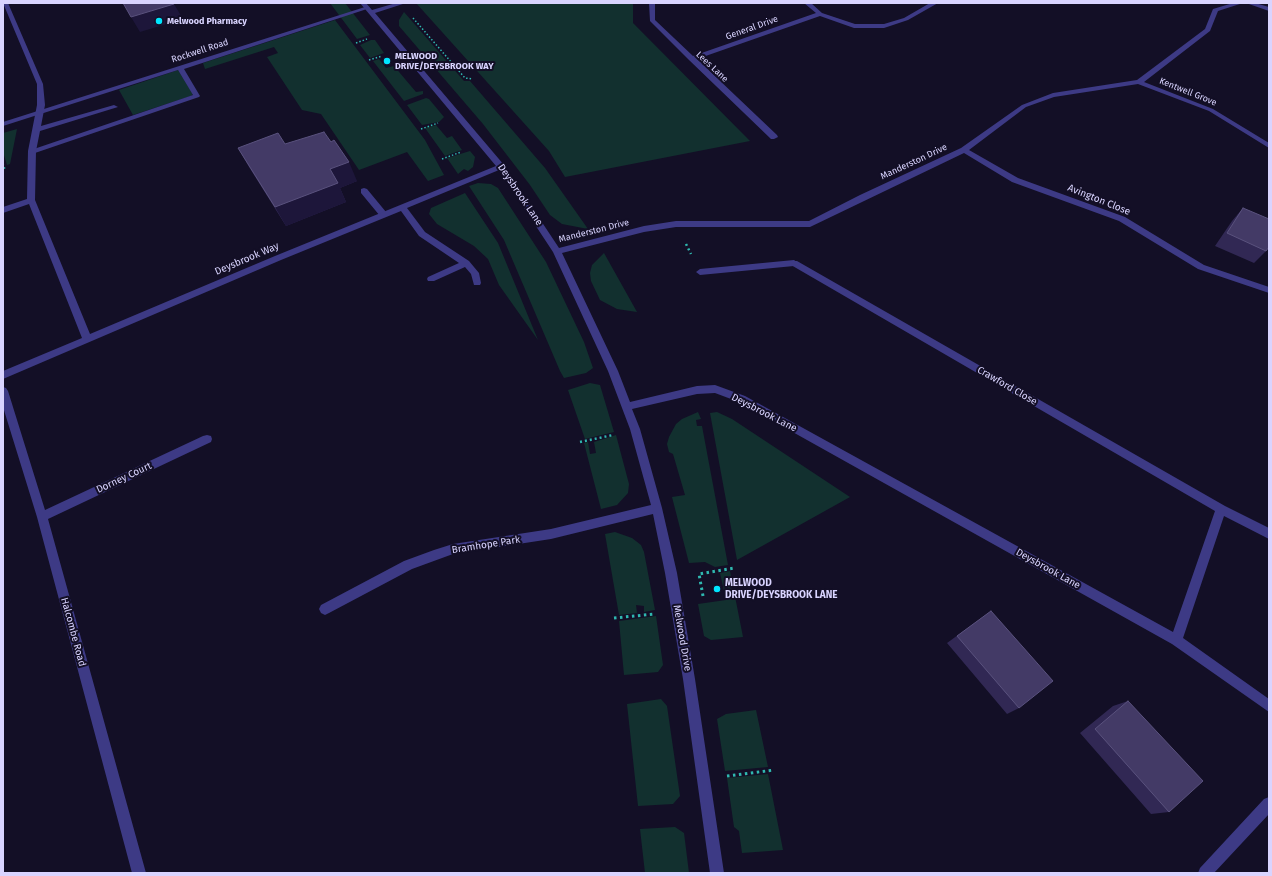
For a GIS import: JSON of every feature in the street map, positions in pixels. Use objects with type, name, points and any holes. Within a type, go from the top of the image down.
[{"type":"street","points":[[5,3],[40,84],[40,113],[32,151],[31,200],[87,339]]},
{"type":"street","name":"Rockwell Road","points":[[3,124],[367,8],[402,3]]},
{"type":"street","name":"Lees Lane","points":[[652,3],[652,20],[774,137]]},
{"type":"street","points":[[807,3],[820,14],[854,26],[884,26],[906,19],[935,3]]},
{"type":"street","name":"Manderston Drive","points":[[557,251],[644,229],[676,224],[810,224],[863,197],[964,150],[1024,106],[1053,95],[1139,82],[1208,30],[1215,10],[1240,3]]},
{"type":"street","points":[[1249,3],[1267,8]]},
{"type":"street","name":"Deysbrook Lane","points":[[367,8],[501,167],[557,251],[613,371],[626,407],[697,390],[714,389],[742,399],[1176,640],[1269,706]]},
{"type":"street","name":"General Drive","points":[[691,59],[820,14]]},
{"type":"street","points":[[32,151],[197,96],[180,68]]},
{"type":"street","name":"Kentwell Grove","points":[[1139,82],[1211,110],[1269,146]]},
{"type":"street","points":[[37,129],[114,107]]},
{"type":"street","name":"Avington Close","points":[[964,150],[1015,180],[1122,220],[1201,267],[1269,290]]},
{"type":"street","name":"Deysbrook Way","points":[[3,375],[383,214],[501,167]]},
{"type":"street","points":[[364,191],[383,214]]},
{"type":"street","points":[[3,210],[31,200]]},
{"type":"street","points":[[402,207],[422,234],[466,263],[475,273],[477,283]]},
{"type":"street","points":[[431,279],[466,263]]},
{"type":"street","name":"Crawford Close","points":[[700,272],[794,263],[1221,509],[1269,534]]},
{"type":"street","name":"Halcombe Road","points":[[3,391],[42,517],[139,873]]},
{"type":"street","name":"Melwood Drive","points":[[626,407],[635,429],[657,508],[677,611],[717,873]]},
{"type":"street","name":"Dorney Court","points":[[42,517],[207,439]]},
{"type":"street","name":"Bramhope Park","points":[[325,609],[408,564],[434,554],[453,549],[551,534],[657,508]]},
{"type":"street","points":[[1176,640],[1221,509]]},
{"type":"street","points":[[1205,873],[1269,804]]},
{"type":"path","points":[[402,3],[465,78],[473,79]]},
{"type":"path","points":[[369,60],[384,56]]},
{"type":"path","points":[[3,164],[5,169]]},
{"type":"path","points":[[676,224],[700,272]]},
{"type":"path","points":[[580,442],[635,429]]},
{"type":"path","points":[[703,596],[699,574],[734,568]]},
{"type":"path","points":[[614,618],[677,611]]},
{"type":"path","points":[[703,778],[774,770]]},
{"type":"green space","points":[[330,3],[345,3],[370,35],[357,39]]},
{"type":"green space","points":[[416,3],[633,3],[633,23],[750,141],[565,177],[549,151]]},
{"type":"green space","points":[[404,12],[464,81],[470,81],[545,168],[588,229],[562,224],[550,215],[530,185],[483,124],[399,26],[399,20]]},
{"type":"green space","points":[[335,20],[425,140],[444,175],[428,181],[407,152],[359,170],[321,114],[302,110],[267,57],[278,53],[274,47],[205,69],[203,63]]},
{"type":"green space","points":[[371,40],[375,40],[384,53],[370,58],[360,45]]},
{"type":"green space","points":[[379,59],[386,68],[394,66],[416,92],[423,91],[423,94],[404,101],[373,61]]},
{"type":"green space","points":[[178,70],[193,94],[191,96],[133,115],[119,90]]},
{"type":"green space","points":[[426,98],[429,99],[444,117],[439,122],[422,125],[407,105]]},
{"type":"green space","points":[[436,125],[447,138],[452,136],[462,150],[445,156],[425,128]]},
{"type":"green space","points":[[17,129],[10,164],[7,165],[3,152],[3,133]]},
{"type":"green space","points":[[470,151],[475,157],[473,167],[468,171],[464,169],[458,174],[447,158]]},
{"type":"green space","points":[[478,183],[491,184],[498,188],[546,262],[584,342],[593,368],[586,373],[564,378],[560,371],[504,240],[469,186]]},
{"type":"green space","points":[[465,193],[498,243],[538,340],[499,285],[488,259],[474,246],[437,224],[429,214],[431,208]]},
{"type":"green space","points":[[604,253],[637,312],[617,309],[600,300],[591,281],[590,273],[592,265]]},
{"type":"green space","points":[[590,383],[600,385],[614,432],[585,439],[568,390]]},
{"type":"green space","points":[[698,412],[701,419],[696,420],[697,426],[702,426],[728,565],[715,567],[705,562],[689,563],[672,497],[685,495],[673,454],[669,452],[667,444],[669,437],[676,424],[682,419]]},
{"type":"green space","points":[[717,412],[732,419],[850,497],[737,560],[710,413]]},
{"type":"green space","points":[[616,435],[629,484],[628,493],[617,505],[601,509],[584,443],[588,442],[590,454],[596,453],[594,442]]},
{"type":"green space","points":[[615,532],[632,538],[641,545],[644,552],[655,610],[644,612],[644,606],[636,605],[637,613],[619,615],[605,534]]},
{"type":"green space","points":[[730,571],[743,637],[711,640],[704,636],[698,604],[726,600],[720,573]]},
{"type":"green space","points":[[656,616],[663,665],[658,672],[624,675],[619,621]]},
{"type":"green space","points":[[661,699],[667,706],[680,796],[673,804],[638,806],[627,704]]},
{"type":"green space","points":[[756,710],[768,767],[725,771],[717,719],[726,714]]},
{"type":"green space","points":[[768,774],[783,850],[742,853],[739,831],[734,827],[727,778]]},
{"type":"green space","points":[[675,827],[684,833],[689,873],[645,873],[640,829]]},
{"type":"building","points":[[123,3],[174,3],[174,4],[131,17]]},
{"type":"building","points":[[324,132],[331,142],[334,140],[349,162],[330,169],[338,183],[275,207],[238,148],[278,133],[285,144]]},
{"type":"building","points":[[1243,208],[1269,219],[1269,247],[1266,251],[1227,233]]},
{"type":"building","points":[[991,611],[1053,681],[1019,708],[957,636]]},
{"type":"building","points":[[1128,701],[1203,781],[1169,812],[1095,729]]},
{"type":"place","name":"Melwood Pharmacy","points":[[159,21]]},
{"type":"place","name":"MELWOOD DRIVE/DEYSBROOK WAY","points":[[387,61]]},
{"type":"place","name":"MELWOOD DRIVE/DEYSBROOK LANE","points":[[717,589]]}]
